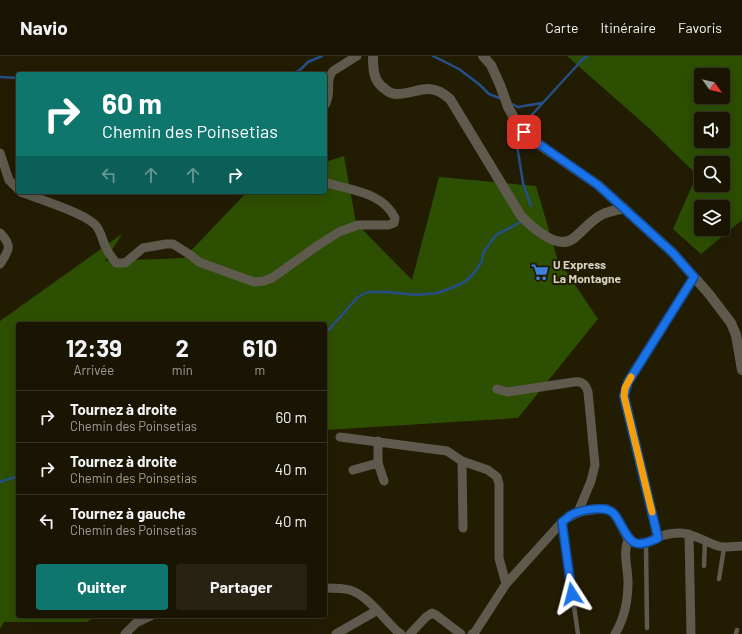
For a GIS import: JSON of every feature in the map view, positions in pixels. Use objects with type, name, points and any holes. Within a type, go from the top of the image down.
[{"type":"street","points":[[327,101],[329,97],[330,74],[357,56]]},
{"type":"street","points":[[373,56],[374,76],[378,84],[390,93],[395,94],[420,89],[430,89],[438,91],[450,98],[521,216],[532,227],[559,242],[566,242],[573,239],[603,214],[624,208]]},
{"type":"street","points":[[483,56],[491,65],[508,107],[518,125],[532,139],[598,185],[624,208],[673,253],[709,294],[731,323],[740,339],[742,370]]},
{"type":"street","points":[[0,153],[9,180],[16,187]]},
{"type":"street","points":[[25,194],[38,200],[64,208],[85,218],[97,227],[107,250],[116,263],[125,263],[143,248],[173,244],[198,262],[254,282],[272,278],[339,232],[358,226],[388,225],[394,223],[395,218],[389,208],[378,199],[358,190],[339,187],[327,183]]},
{"type":"street","points":[[0,234],[7,241],[8,252],[0,264]]},
{"type":"street","points":[[658,538],[624,396],[628,382],[694,277]]},
{"type":"street","points":[[497,389],[507,392],[574,382],[580,382],[585,386],[589,399],[595,465],[591,481],[578,512]]},
{"type":"street","points":[[340,437],[447,451],[462,461],[488,470],[497,477],[499,484],[499,558],[506,584]]},
{"type":"street","points":[[378,441],[378,463],[384,481]]},
{"type":"street","points":[[462,461],[463,528]]},
{"type":"street","points":[[353,470],[378,463]]},
{"type":"street","points":[[474,633],[506,584],[562,522],[572,514],[578,512],[608,509],[613,513],[628,538],[638,544],[646,544],[658,538],[681,533],[689,534],[715,546],[724,548],[742,546]]},
{"type":"street","points":[[689,534],[691,634]]},
{"type":"street","points":[[615,634],[625,610],[628,582],[626,544],[628,538]]},
{"type":"street","points":[[327,588],[343,589],[357,593],[401,634]]},
{"type":"street","points":[[336,634],[376,611]]},
{"type":"street","points":[[410,634],[426,617],[432,614],[436,615],[461,634]]},
{"type":"street","points":[[125,634],[136,623],[147,618]]},
{"type":"lane","points":[[562,522],[578,634]]},
{"type":"lane","points":[[704,566],[705,541]]},
{"type":"lane","points":[[646,544],[647,628]]},
{"type":"lane","points":[[719,579],[724,548]]},
{"type":"green space","points":[[567,56],[742,56],[742,220],[730,230],[730,200],[694,200],[694,236],[723,236],[701,254],[673,229],[694,182],[694,192],[730,192],[730,156],[694,156],[694,172],[651,130]]},
{"type":"green space","points":[[344,156],[356,223],[412,280],[439,177],[536,186],[557,258],[598,319],[518,418],[327,430],[327,322],[16,322],[16,618],[94,618],[87,622],[4,622],[0,629],[0,321],[122,234],[105,261],[184,258],[245,194],[327,194],[327,161]]},
{"type":"waterway","points":[[296,72],[308,62],[322,56]]},
{"type":"waterway","points":[[433,56],[459,69],[489,94],[502,99]]},
{"type":"waterway","points":[[528,119],[583,59],[588,56]]},
{"type":"waterway","points":[[0,77],[16,78]]},
{"type":"waterway","points":[[510,103],[518,107],[542,103]]},
{"type":"waterway","points":[[516,139],[523,183],[531,206]]},
{"type":"waterway","points":[[327,332],[358,297],[368,292],[416,295],[437,293],[465,282],[475,272],[482,261],[483,253],[496,235],[521,222]]},
{"type":"waterway","points":[[0,482],[16,477]]},
{"type":"slow traffic","points":[[631,377],[625,388],[624,396],[652,512]]},
{"type":"place","name":"U Express La Montagne","points":[[540,272]]},
{"type":"route","points":[[524,132],[598,185],[673,253],[694,277],[625,388],[624,396],[658,538],[646,544],[638,544],[633,542],[628,538],[613,513],[608,509],[589,510],[572,514],[562,522],[572,594]]}]
